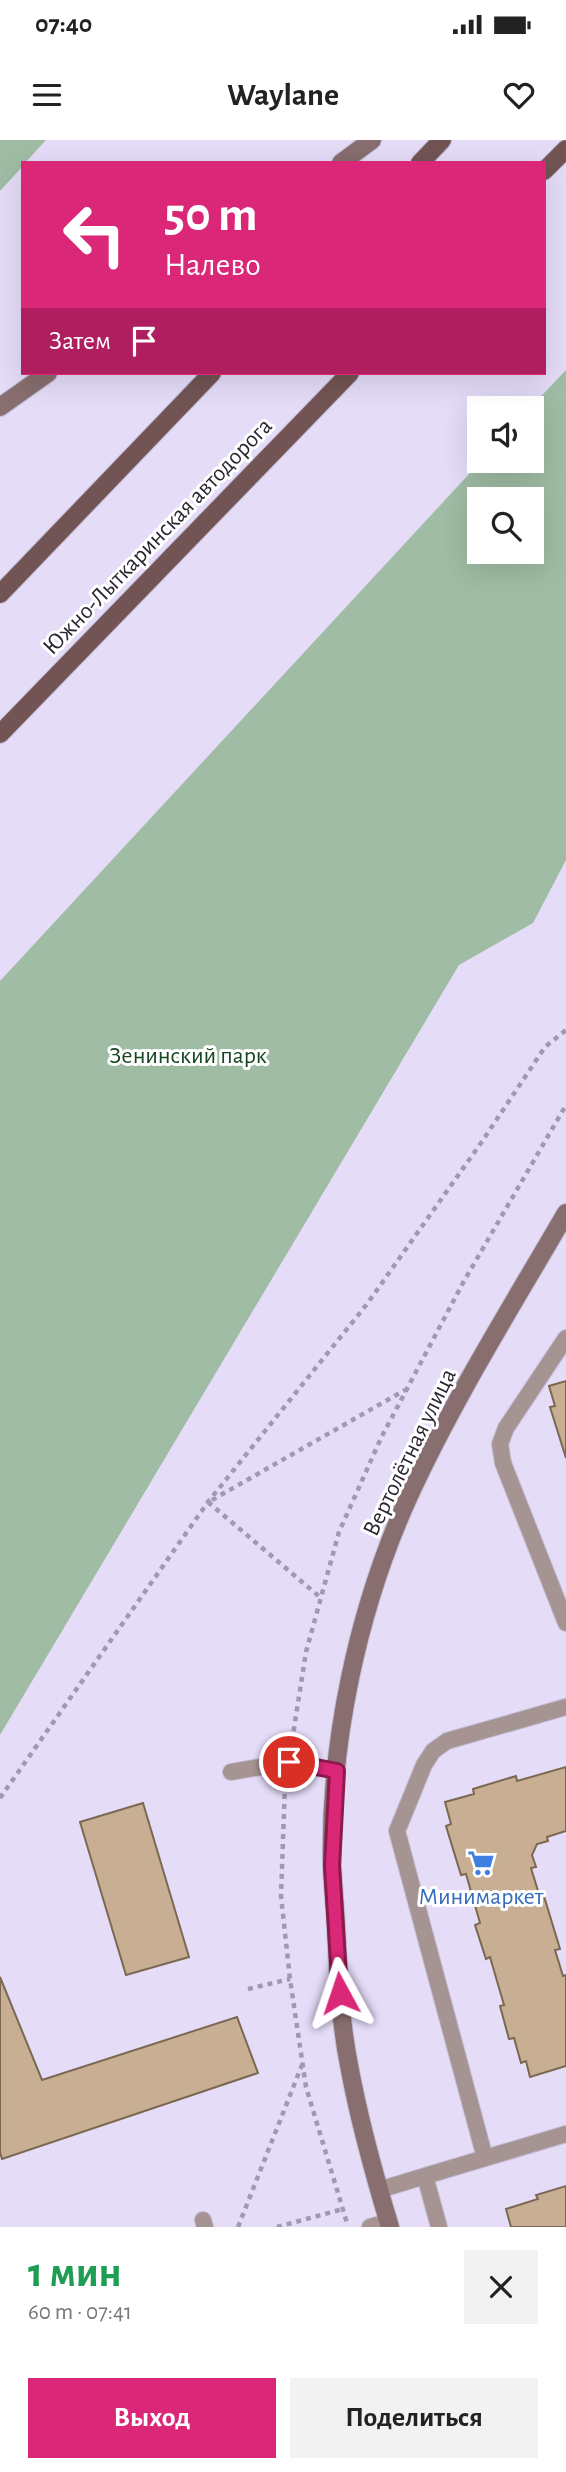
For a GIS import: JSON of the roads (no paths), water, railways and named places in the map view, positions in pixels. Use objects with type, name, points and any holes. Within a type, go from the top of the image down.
[{"type":"main road","points":[[421,161],[442,140]]},
{"type":"main road","points":[[546,169],[566,149]]},
{"type":"main road","points":[[0,594],[210,375]]},
{"type":"main road","name":"Южно-Лыткаринская автодорога","points":[[0,734],[348,375]]},
{"type":"main road","points":[[0,578],[127,459]]},
{"type":"street","points":[[344,161],[372,140]]},
{"type":"street","points":[[0,407],[45,375]]},
{"type":"street","name":"Вертолётная улица","points":[[389,2225],[348,2065],[337,1970],[332,1866],[337,1771],[344,1711],[359,1639],[381,1566],[409,1496],[455,1405],[566,1213]]},
{"type":"lane","points":[[566,1338],[506,1428],[500,1444],[503,1462],[566,1623]]},
{"type":"lane","points":[[485,2158],[397,1831],[424,1765],[433,1751],[447,1741],[566,1707]]},
{"type":"lane","points":[[231,1772],[289,1762],[337,1771]]},
{"type":"lane","points":[[379,2190],[566,2134]]},
{"type":"lane","points":[[425,2176],[439,2227]]},
{"type":"lane","points":[[370,2227],[389,2225]]},
{"type":"place","name":"Минимаркет","points":[[481,1863]]},
{"type":"park label","name":"Зенинский парк","points":[[188,1055]]}]
